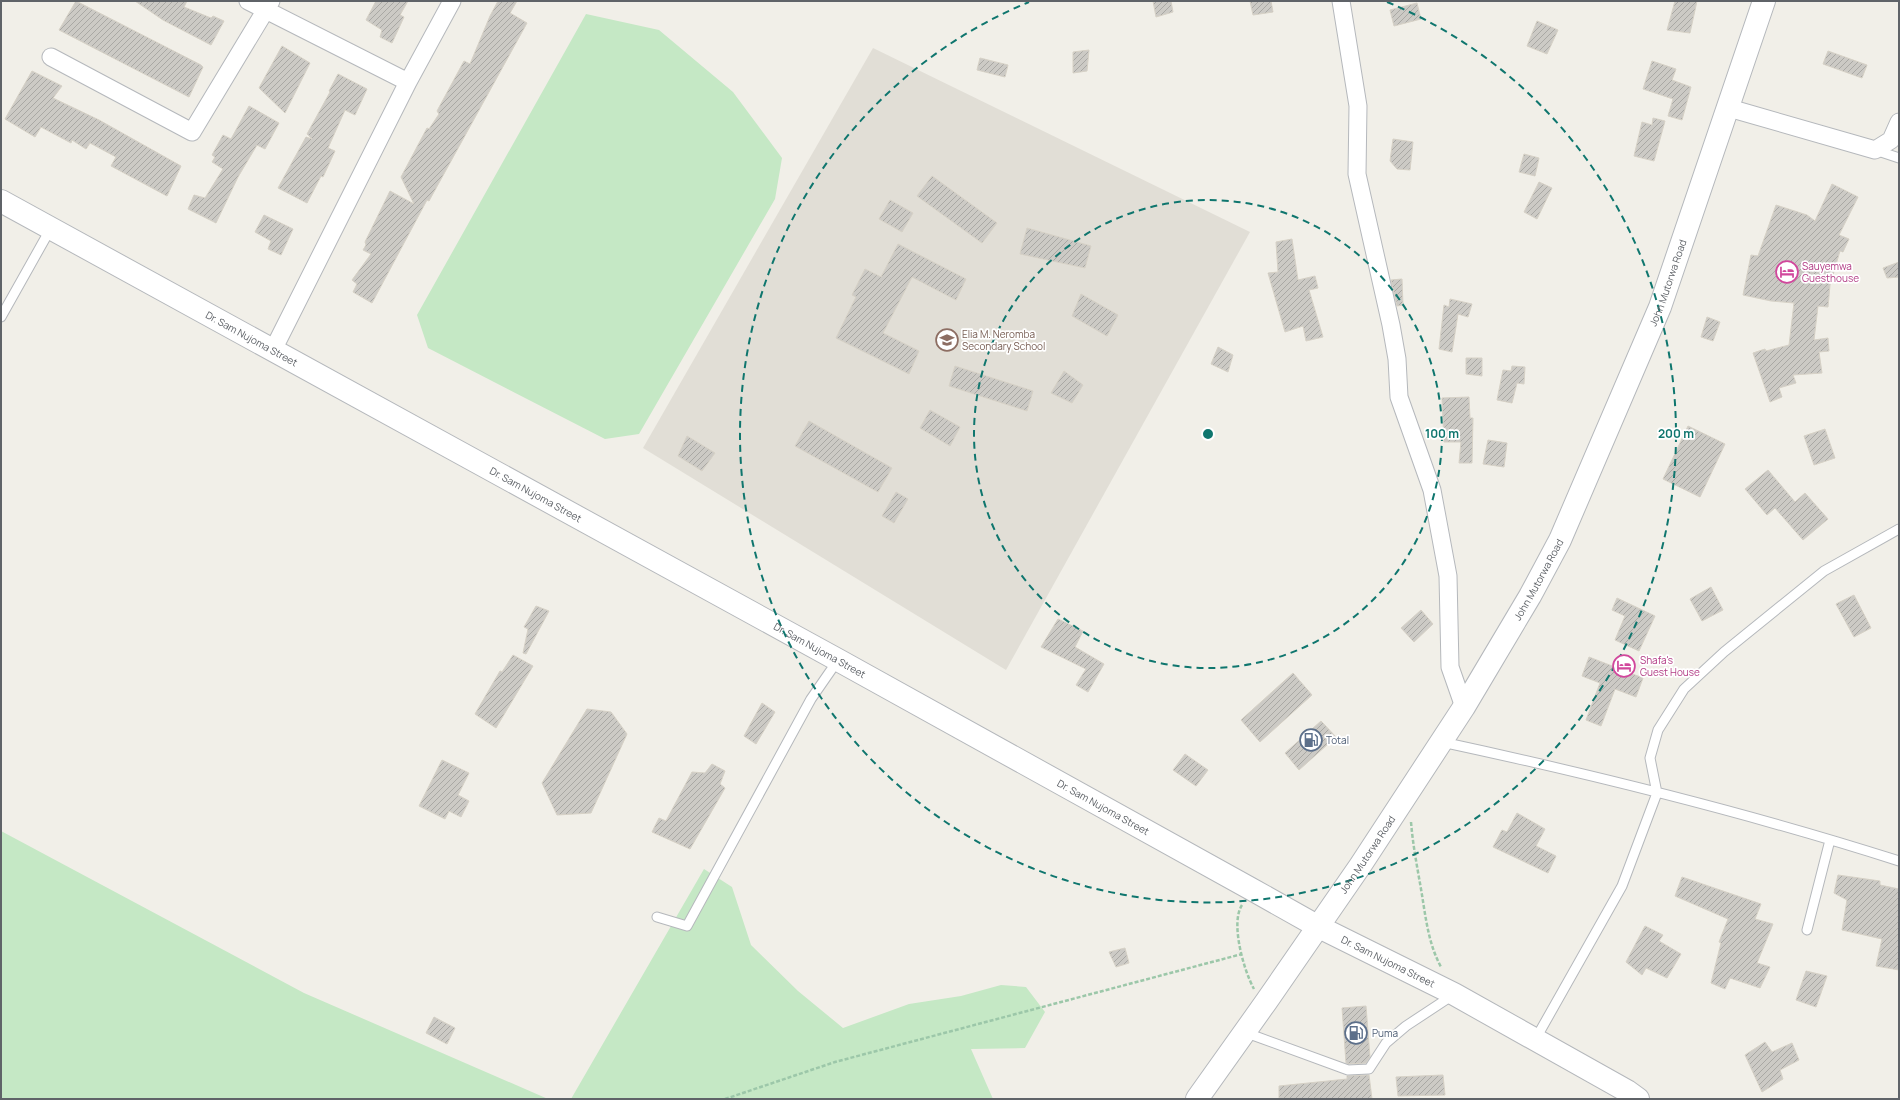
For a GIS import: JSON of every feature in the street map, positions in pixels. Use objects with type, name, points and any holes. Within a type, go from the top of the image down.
[{"type":"street","points":[[248,1],[269,6],[408,82]]},
{"type":"street","points":[[273,350],[408,82],[452,1]]},
{"type":"street","points":[[1341,1],[1358,106],[1357,174],[1391,325],[1397,359],[1399,397],[1432,490],[1448,576],[1450,667],[1464,707]]},
{"type":"street","name":"John Mutorwa Road","points":[[1197,1099],[1360,866],[1464,707],[1527,602],[1560,540],[1660,307],[1729,108],[1764,1]]},
{"type":"street","points":[[51,57],[192,132],[269,6]]},
{"type":"street","points":[[1729,108],[1875,150],[1890,140],[1899,122]]},
{"type":"street","name":"Dr. Sam Nujoma Street","points":[[1,201],[838,660],[1318,926],[1454,994],[1627,1091],[1638,1099]]},
{"type":"lane","points":[[1875,150],[1899,158]]},
{"type":"lane","points":[[1,317],[51,228]]},
{"type":"lane","points":[[1535,1040],[1622,886],[1656,793],[1650,758],[1658,730],[1684,689],[1724,652],[1824,571],[1899,529]]},
{"type":"lane","points":[[657,917],[688,926],[811,699],[838,660]]},
{"type":"lane","points":[[1440,742],[1533,762],[1656,793],[1830,840],[1899,861]]},
{"type":"lane","points":[[1807,930],[1830,840]]},
{"type":"lane","points":[[1244,1032],[1348,1070],[1369,1069],[1386,1043],[1406,1026],[1454,994]]},
{"type":"path","points":[[1411,815],[1413,844],[1428,931],[1434,954],[1454,994]]},
{"type":"path","points":[[1253,890],[1240,909],[1237,926],[1247,977],[1254,990],[1266,1002]]},
{"type":"path","points":[[725,1099],[835,1062],[1242,954]]},
{"type":"shaded area","name":"Elia M. Neromba Secondary School","points":[[873,48],[1250,232],[1006,670],[643,448]]},
{"type":"green space","points":[[586,14],[659,30],[733,92],[782,158],[775,199],[639,434],[605,439],[428,348],[417,315]]},
{"type":"green space","points":[[1,831],[304,993],[548,1099],[1,1099]]},
{"type":"green space","points":[[704,869],[732,887],[751,945],[798,991],[843,1028],[909,1004],[961,996],[1001,985],[1026,987],[1045,1012],[1025,1048],[971,1049],[993,1099],[571,1099]]},
{"type":"building","points":[[76,1],[201,65],[203,67],[189,97],[59,30]]},
{"type":"building","points":[[135,1],[187,1],[184,7],[211,18],[213,16],[224,21],[211,45],[163,20]]},
{"type":"building","points":[[376,1],[408,1],[400,15],[404,17],[392,43],[380,37],[382,30],[366,20]]},
{"type":"building","points":[[498,1],[517,1],[510,13],[527,23],[429,201],[427,200],[372,303],[353,292],[357,284],[352,280],[371,254],[363,250],[366,245],[365,242],[390,191],[414,204],[401,177],[427,128],[429,129],[439,114],[437,111],[464,61],[470,64],[490,16]]},
{"type":"building","points":[[1153,1],[1171,1],[1173,12],[1156,17]]},
{"type":"building","points":[[1250,1],[1271,1],[1273,12],[1253,15]]},
{"type":"building","points":[[1675,1],[1697,1],[1690,33],[1667,30]]},
{"type":"building","points":[[1417,3],[1421,19],[1394,26],[1390,10]]},
{"type":"building","points":[[1537,21],[1558,30],[1547,54],[1527,46]]},
{"type":"building","points":[[282,46],[310,63],[285,113],[259,88]]},
{"type":"building","points":[[1089,50],[1087,71],[1073,73],[1073,52]]},
{"type":"building","points":[[1828,51],[1867,65],[1862,78],[1823,64]]},
{"type":"building","points":[[980,58],[1008,65],[1005,77],[977,70]]},
{"type":"building","points":[[1652,61],[1676,69],[1672,80],[1691,87],[1682,120],[1668,116],[1673,99],[1643,89]]},
{"type":"building","points":[[32,71],[62,86],[53,98],[99,120],[181,166],[167,196],[111,166],[116,157],[90,143],[86,149],[72,140],[71,143],[41,127],[35,137],[5,119]]},
{"type":"building","points":[[338,74],[367,89],[355,115],[345,110],[328,148],[335,151],[323,177],[321,176],[307,203],[278,188],[306,137],[312,139],[307,134]]},
{"type":"building","points":[[249,106],[279,123],[265,149],[257,145],[238,177],[216,223],[188,209],[194,195],[205,198],[223,169],[212,162],[215,157],[212,155],[223,135],[231,139]]},
{"type":"building","points":[[1653,118],[1665,121],[1654,161],[1634,156],[1642,122],[1652,125]]},
{"type":"building","points":[[1393,139],[1413,142],[1410,170],[1397,169],[1390,161]]},
{"type":"building","points":[[1524,154],[1539,158],[1535,176],[1519,172]]},
{"type":"building","points":[[932,176],[997,223],[982,243],[917,196]]},
{"type":"building","points":[[1539,182],[1552,188],[1537,219],[1524,212]]},
{"type":"building","points":[[1832,184],[1858,197],[1839,235],[1849,239],[1843,252],[1840,251],[1830,285],[1828,307],[1818,306],[1814,340],[1828,338],[1829,351],[1819,352],[1822,373],[1793,375],[1796,383],[1779,388],[1782,397],[1770,402],[1753,353],[1765,349],[1766,351],[1789,345],[1794,303],[1771,301],[1743,295],[1751,255],[1758,256],[1776,205],[1807,215],[1815,221]]},
{"type":"building","points":[[890,200],[913,213],[902,232],[879,219]]},
{"type":"building","points":[[264,215],[293,229],[281,255],[268,249],[271,241],[255,232]]},
{"type":"building","points":[[1027,228],[1091,246],[1085,268],[1020,254]]},
{"type":"building","points":[[1292,239],[1298,280],[1315,276],[1318,288],[1309,290],[1323,337],[1306,341],[1303,326],[1285,332],[1268,273],[1278,272],[1276,242]]},
{"type":"building","points":[[898,244],[966,279],[956,300],[912,277],[883,333],[919,351],[909,374],[836,338],[856,297],[852,295],[865,269],[881,277]]},
{"type":"building","points":[[1899,262],[1899,277],[1887,278],[1883,268]]},
{"type":"building","points":[[1402,279],[1403,305],[1397,306],[1391,280]]},
{"type":"building","points":[[1081,294],[1118,315],[1107,336],[1072,316]]},
{"type":"building","points":[[1450,299],[1472,304],[1468,317],[1458,314],[1452,352],[1439,349],[1444,305],[1449,307]]},
{"type":"building","points":[[1707,317],[1720,322],[1713,341],[1701,337]]},
{"type":"building","points":[[1218,347],[1233,355],[1228,372],[1211,364]]},
{"type":"building","points":[[1466,358],[1482,358],[1482,376],[1466,374]]},
{"type":"building","points":[[955,366],[1033,391],[1027,411],[949,386]]},
{"type":"building","points":[[1512,366],[1525,367],[1524,384],[1517,383],[1512,403],[1497,400],[1503,370],[1511,371]]},
{"type":"building","points":[[1064,371],[1083,385],[1072,403],[1051,393]]},
{"type":"building","points":[[1469,397],[1470,418],[1473,418],[1472,463],[1459,463],[1461,442],[1444,442],[1442,398]]},
{"type":"building","points":[[930,410],[960,427],[950,446],[920,428]]},
{"type":"building","points":[[809,421],[892,468],[878,492],[795,446]]},
{"type":"building","points":[[1688,426],[1725,444],[1700,497],[1663,479]]},
{"type":"building","points":[[1825,429],[1835,458],[1814,465],[1804,436]]},
{"type":"building","points":[[687,436],[715,453],[702,471],[678,456]]},
{"type":"building","points":[[1488,440],[1507,443],[1504,467],[1483,464]]},
{"type":"building","points":[[1768,470],[1795,502],[1805,493],[1828,519],[1803,540],[1775,508],[1767,515],[1745,489]]},
{"type":"building","points":[[896,492],[908,499],[894,523],[882,516]]},
{"type":"building","points":[[1711,587],[1723,610],[1702,621],[1690,599]]},
{"type":"building","points":[[1854,595],[1871,628],[1854,637],[1836,604]]},
{"type":"building","points":[[1617,598],[1655,616],[1639,651],[1615,640],[1625,616],[1612,610]]},
{"type":"building","points":[[536,606],[549,611],[526,654],[523,653],[528,629],[524,627]]},
{"type":"building","points":[[1421,610],[1433,624],[1414,642],[1401,628]]},
{"type":"building","points":[[1058,619],[1083,631],[1075,647],[1104,664],[1088,692],[1076,685],[1086,669],[1041,647]]},
{"type":"building","points":[[513,655],[533,666],[496,728],[475,714],[500,671],[502,672]]},
{"type":"building","points":[[1589,657],[1643,678],[1636,697],[1615,689],[1601,726],[1586,720],[1600,683],[1582,676]]},
{"type":"building","points":[[1293,673],[1312,695],[1260,742],[1241,720]]},
{"type":"building","points":[[762,703],[775,712],[756,744],[744,736]]},
{"type":"building","points":[[587,709],[611,712],[627,734],[591,813],[557,815],[542,783]]},
{"type":"building","points":[[1321,721],[1336,737],[1299,770],[1285,753]]},
{"type":"building","points":[[1185,754],[1208,770],[1196,786],[1173,770]]},
{"type":"building","points":[[442,760],[469,773],[458,795],[469,801],[461,817],[449,811],[445,819],[419,806]]},
{"type":"building","points":[[712,764],[725,771],[720,784],[725,788],[690,849],[652,832],[659,818],[666,821],[692,772],[705,773]]},
{"type":"building","points":[[1517,813],[1545,829],[1536,846],[1556,856],[1548,873],[1493,847],[1502,830],[1507,832]]},
{"type":"building","points":[[1838,875],[1880,881],[1880,885],[1899,889],[1899,970],[1876,966],[1882,939],[1842,930],[1847,900],[1834,893]]},
{"type":"building","points":[[1682,877],[1761,904],[1755,919],[1773,924],[1757,963],[1770,967],[1760,988],[1730,978],[1725,989],[1711,983],[1721,943],[1719,942],[1728,919],[1675,896]]},
{"type":"building","points":[[1645,926],[1663,935],[1659,941],[1681,954],[1667,978],[1646,968],[1642,975],[1626,962]]},
{"type":"building","points":[[1125,948],[1129,963],[1116,967],[1109,952]]},
{"type":"building","points":[[1806,971],[1827,976],[1816,1007],[1796,1000]]},
{"type":"building","points":[[1366,1006],[1370,1057],[1366,1063],[1349,1064],[1346,1063],[1342,1008]]},
{"type":"building","points":[[434,1017],[455,1028],[447,1044],[426,1033]]},
{"type":"building","points":[[1765,1042],[1772,1052],[1792,1043],[1799,1060],[1780,1070],[1783,1079],[1762,1092],[1745,1055]]},
{"type":"building","points":[[1369,1075],[1372,1099],[1279,1099],[1279,1086],[1347,1079],[1347,1076]]},
{"type":"building","points":[[1443,1075],[1445,1095],[1398,1096],[1396,1077]]},
{"type":"place","name":"Sauyemwa Guesthouse","points":[[1787,272]]},
{"type":"place","name":"Elia M. Neromba Secondary School","points":[[947,340]]},
{"type":"place","name":"Shafa's Guest House","points":[[1624,666]]},
{"type":"place","name":"Total","points":[[1311,740]]},
{"type":"place","name":"Puma","points":[[1356,1033]]}]
